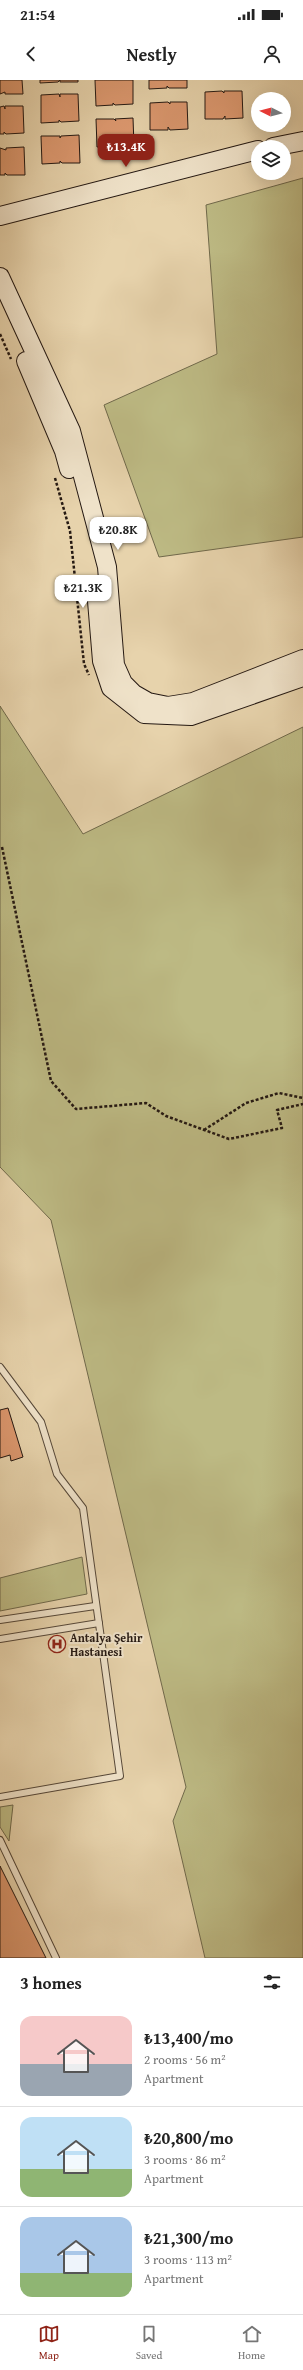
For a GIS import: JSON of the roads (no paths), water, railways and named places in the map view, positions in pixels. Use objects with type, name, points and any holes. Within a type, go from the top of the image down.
[{"type":"street","points":[[291,143],[303,141]]},
{"type":"street","points":[[0,216],[251,152]]},
{"type":"street","points":[[0,277],[71,432],[107,567],[115,665],[123,683],[138,697],[148,702],[168,706],[193,702],[303,659]]},
{"type":"street","points":[[0,302],[64,451],[94,567],[102,661],[111,688],[144,714],[191,716],[303,678]]},
{"type":"lane","points":[[0,1367],[42,1422],[57,1474],[83,1508],[95,1606],[99,1623],[120,1776],[0,1797]]},
{"type":"lane","points":[[0,1620],[95,1606]]},
{"type":"lane","points":[[0,1638],[99,1623]]},
{"type":"lane","points":[[0,1840],[56,1958]]},
{"type":"place","name":"Antalya Şehir Hastanesi","points":[[57,1644]]}]
